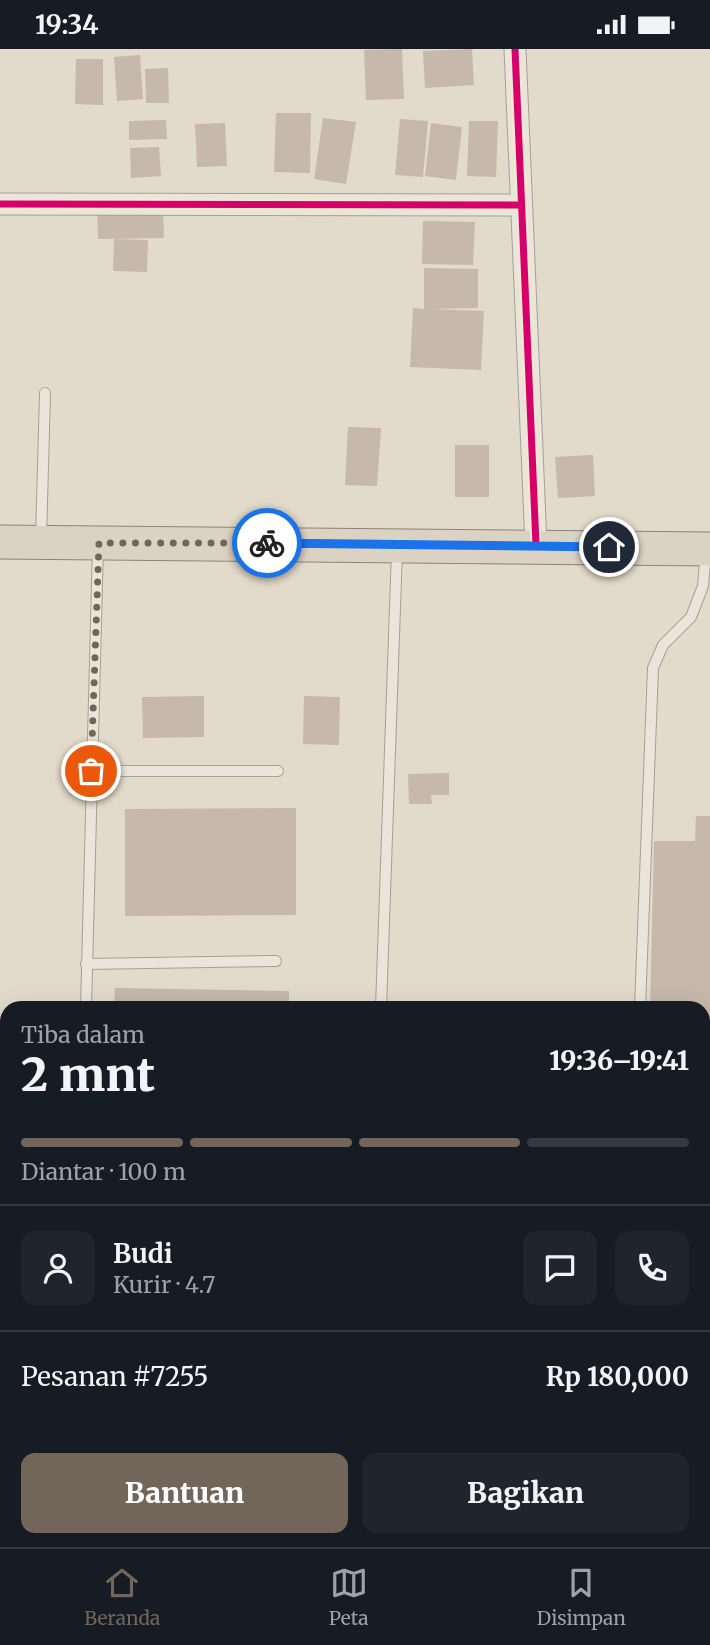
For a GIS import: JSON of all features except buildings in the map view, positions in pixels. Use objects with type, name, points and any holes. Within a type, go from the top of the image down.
[{"type":"highway","points":[[0,542],[397,543],[708,549]]},
{"type":"street","points":[[515,49],[536,545]]},
{"type":"street","points":[[0,204],[520,205]]},
{"type":"lane","points":[[41,542],[45,393]]},
{"type":"lane","points":[[86,1001],[99,543]]},
{"type":"lane","points":[[381,1001],[397,543]]},
{"type":"lane","points":[[640,1001],[653,667],[663,645],[691,617],[703,586],[708,549]]},
{"type":"lane","points":[[91,771],[278,771]]},
{"type":"lane","points":[[86,964],[276,961]]},
{"type":"cycle path","points":[[515,49],[536,545]]},
{"type":"cycle path","points":[[0,204],[520,205]]},
{"type":"way so far","points":[[91,771],[99,543],[267,543]]},
{"type":"route","points":[[267,543],[609,547]]}]
